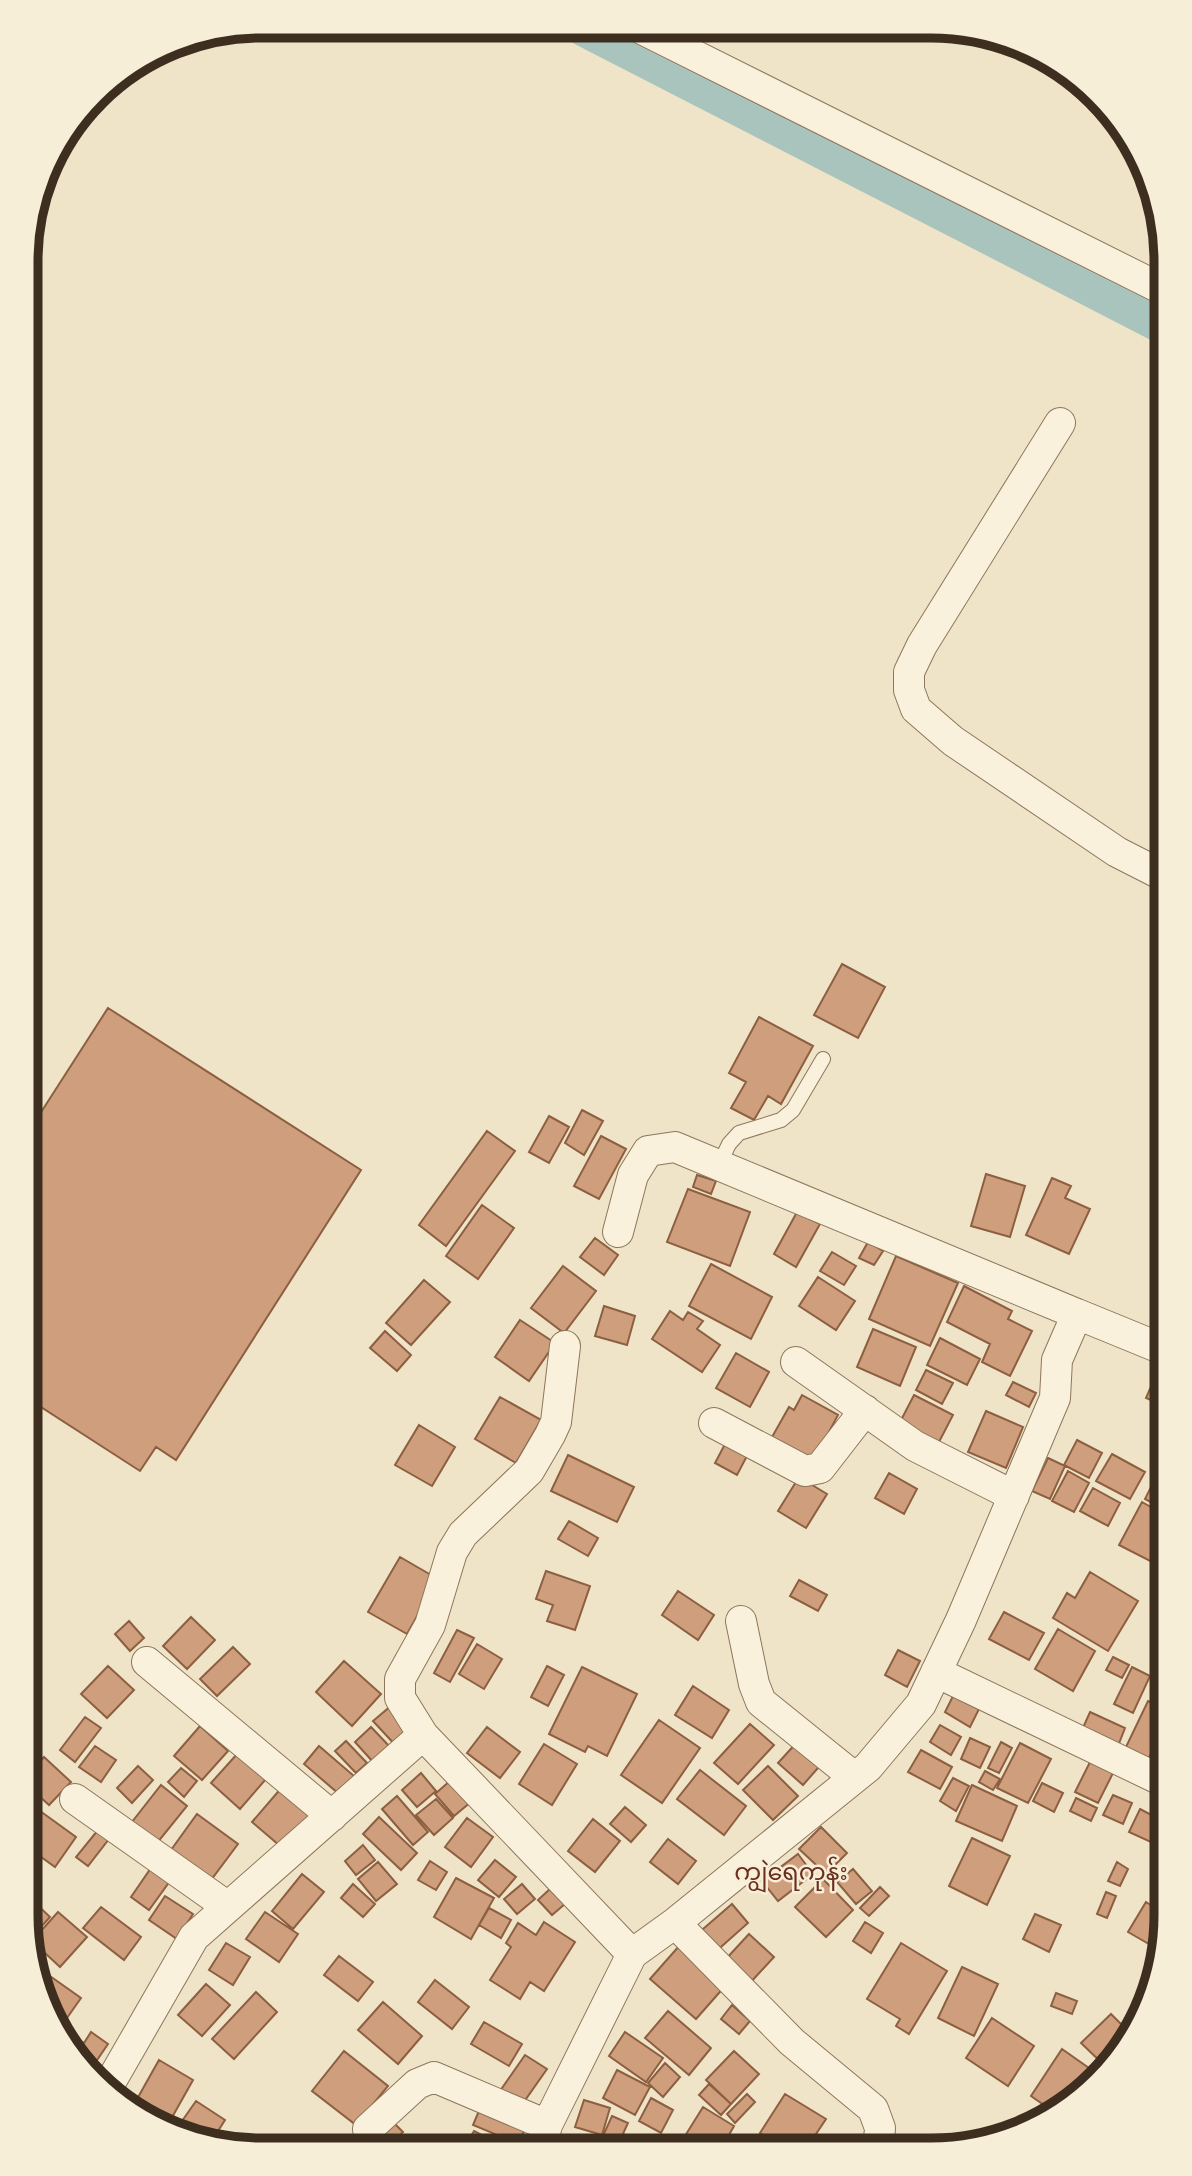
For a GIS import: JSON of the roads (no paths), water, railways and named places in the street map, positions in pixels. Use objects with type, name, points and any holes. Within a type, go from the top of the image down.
[{"type":"street","points":[[662,39],[1154,285]]},
{"type":"street","points":[[1060,423],[922,645],[909,672],[909,690],[916,709],[953,741],[1116,852],[1154,871]]},
{"type":"street","points":[[618,1232],[633,1175],[648,1151],[675,1147],[1077,1314],[1153,1343]]},
{"type":"street","points":[[368,2129],[417,2084],[434,2077],[544,2137],[632,1954],[675,1923],[868,1767],[920,1704],[961,1620],[1055,1398],[1057,1360],[1077,1314]]},
{"type":"street","points":[[565,1346],[556,1422],[550,1435],[529,1471],[463,1534],[452,1552],[430,1625],[400,1679],[401,1698],[423,1735],[632,1954]]},
{"type":"street","points":[[796,1362],[915,1446],[1014,1496]]},
{"type":"street","points":[[714,1423],[805,1471],[820,1468],[865,1410]]},
{"type":"street","points":[[741,1621],[754,1684],[761,1702],[854,1777]]},
{"type":"street","points":[[147,1661],[332,1816]]},
{"type":"street","points":[[936,1672],[1153,1776]]},
{"type":"street","points":[[112,2080],[194,1937],[423,1735]]},
{"type":"street","points":[[75,1799],[228,1907]]},
{"type":"street","points":[[675,1923],[792,2042],[873,2109],[880,2128],[879,2138]]},
{"type":"lane","points":[[719,1166],[729,1144],[738,1133],[781,1120],[793,1110],[823,1059]]},
{"type":"waterway","points":[[605,39],[1154,321]]},
{"type":"district","name":"ကျွဲရေကုန်း","points":[[791,1872]]}]
